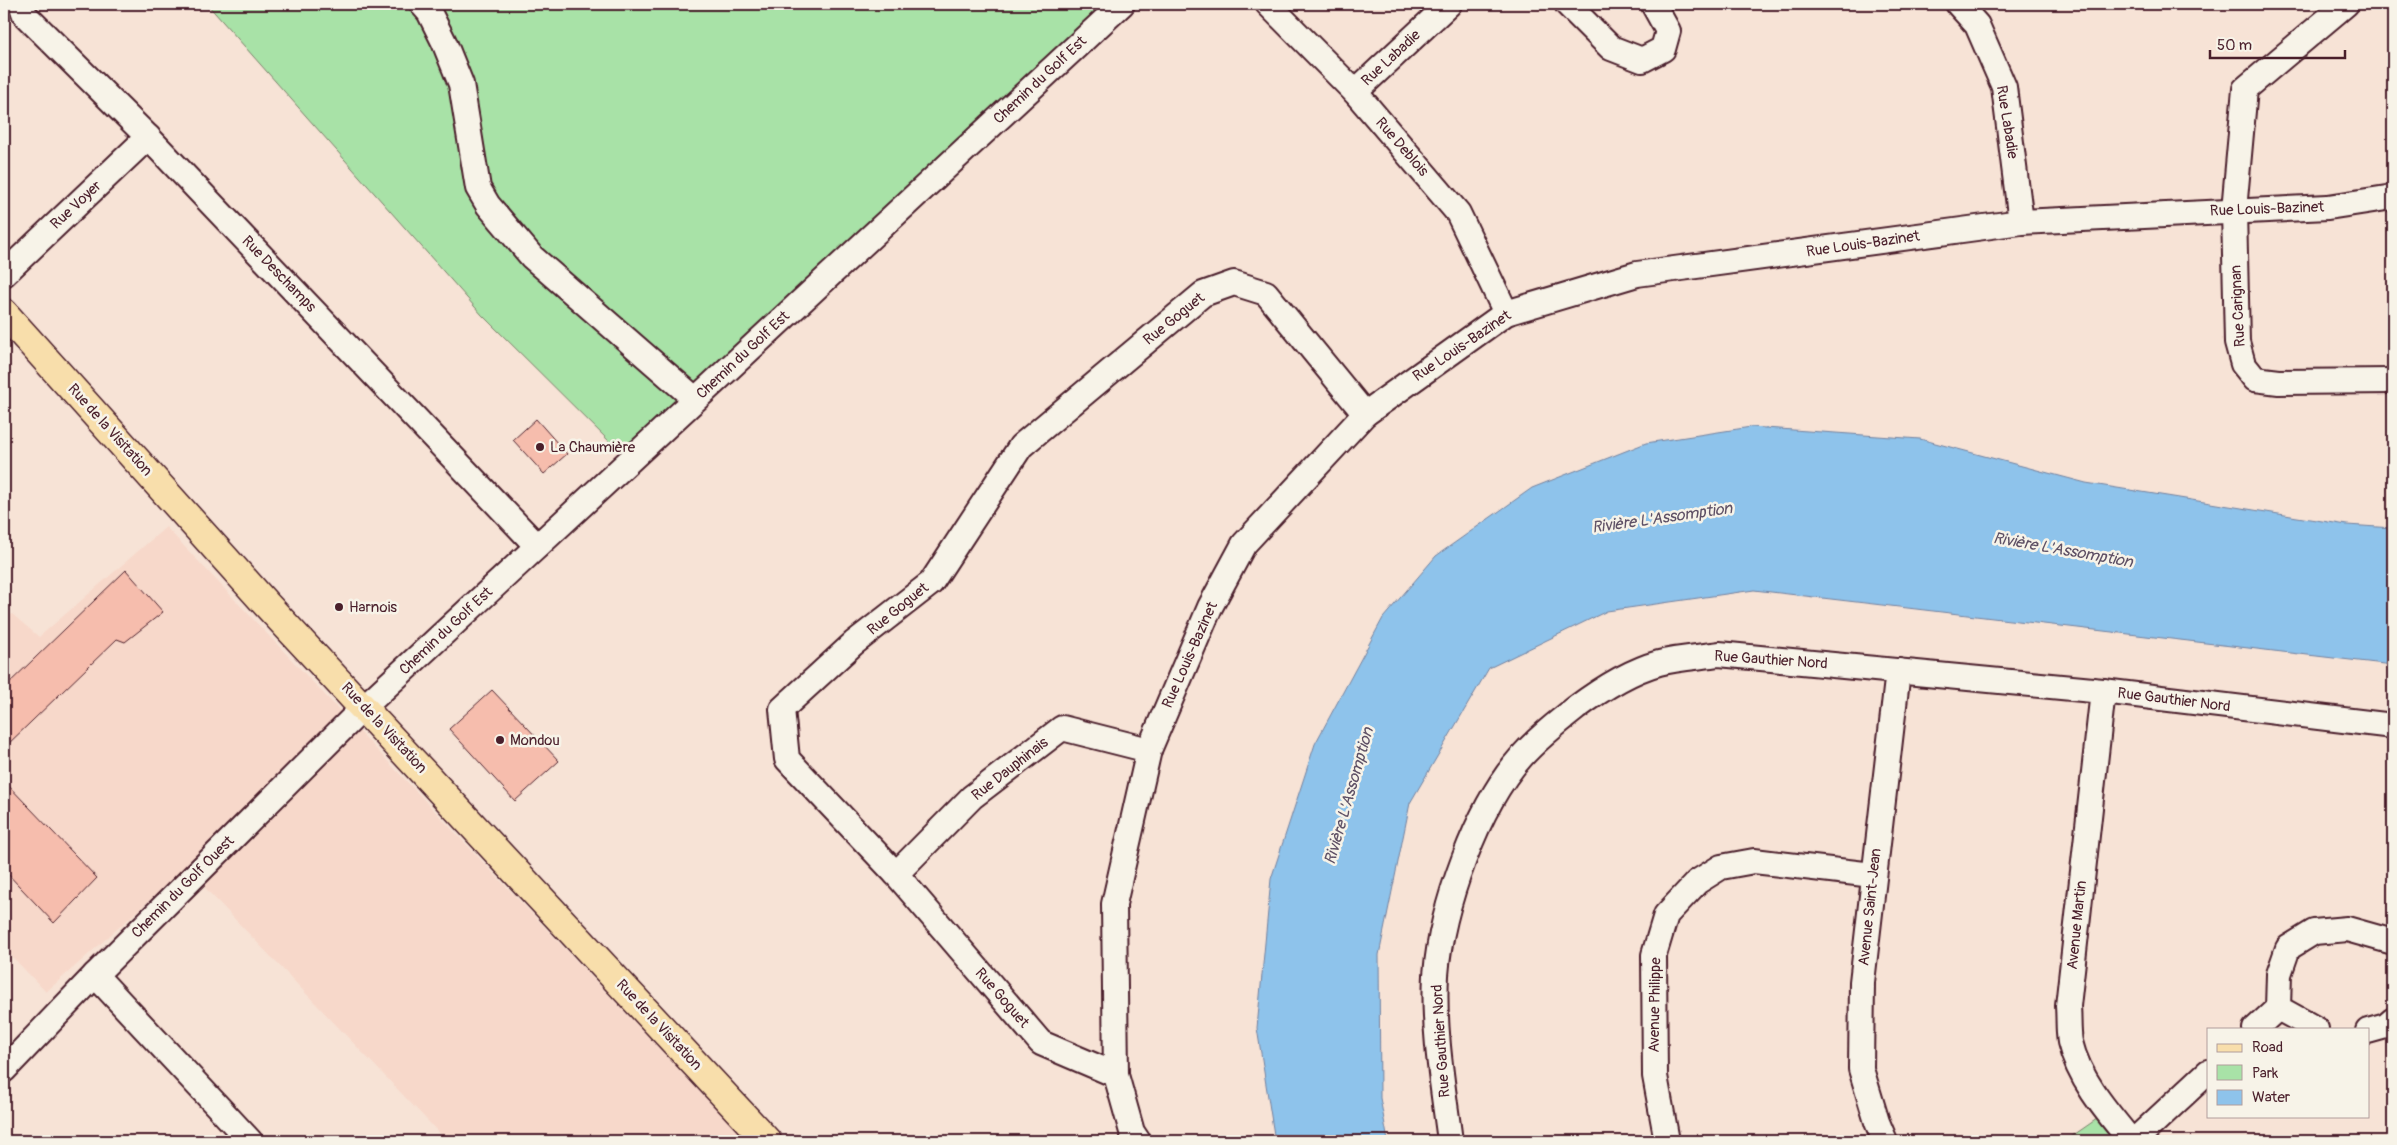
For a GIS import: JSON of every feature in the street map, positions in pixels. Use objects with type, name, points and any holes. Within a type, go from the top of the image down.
[{"type":"main road","name":"Rue de la Visitation","points":[[4,313],[266,604],[767,1141]]},
{"type":"street","name":"Rue Deschamps","points":[[21,4],[25,16],[148,137],[537,546]]},
{"type":"street","points":[[422,4],[444,42],[461,84],[478,188],[488,205],[532,257],[695,399]]},
{"type":"street","name":"Chemin du Golf Est","points":[[364,707],[1122,4]]},
{"type":"street","name":"Rue Deblois","points":[[1268,4],[1355,92],[1458,212],[1506,313]]},
{"type":"street","name":"Rue Labadie","points":[[1355,92],[1449,4]]},
{"type":"street","points":[[1567,4],[1611,48],[1642,60],[1663,49],[1668,31],[1653,4]]},
{"type":"street","name":"Rue Labadie","points":[[1958,4],[1977,25],[2004,87],[2021,222]]},
{"type":"street","name":"Rue Carignan","points":[[2346,4],[2245,89],[2234,210],[2237,342],[2243,364],[2255,378],[2279,382],[2393,381]]},
{"type":"street","name":"Rue Voyer","points":[[4,274],[148,137]]},
{"type":"street","name":"Rue Louis-Bazinet","points":[[1138,1141],[1132,1132],[1116,1075],[1114,904],[1149,750],[1210,607],[1244,544],[1365,414],[1506,313],[1637,274],[2021,222],[2234,210],[2328,207],[2393,197]]},
{"type":"street","name":"Rue Goguet","points":[[1116,1075],[1040,1043],[896,874],[787,759],[782,709],[854,643],[931,583],[1021,446],[1203,294],[1234,283],[1266,293],[1365,414]]},
{"type":"street","name":"Rue Gauthier Nord","points":[[1450,1141],[1439,1052],[1436,975],[1448,906],[1481,820],[1497,789],[1522,756],[1550,728],[1602,688],[1658,663],[1719,654],[2103,691],[2393,726]]},
{"type":"street","name":"Avenue Saint-Jean","points":[[1885,1141],[1877,1122],[1861,1069],[1862,982],[1898,670]]},
{"type":"street","name":"Avenue Martin","points":[[2103,691],[2068,1006],[2070,1040],[2079,1069],[2107,1112],[2133,1141]]},
{"type":"street","name":"Chemin du Golf Ouest","points":[[4,1070],[95,975],[364,707]]},
{"type":"street","name":"Rue Dauphinais","points":[[896,874],[972,797],[1062,728],[1149,750]]},
{"type":"street","name":"Avenue Philippe","points":[[1667,1141],[1655,1076],[1654,955],[1666,915],[1698,882],[1721,867],[1754,861],[1873,875]]},
{"type":"street","points":[[2256,1028],[2278,1008],[2279,974],[2288,948],[2314,932],[2348,929],[2393,942]]},
{"type":"street","points":[[95,975],[250,1141]]},
{"type":"street","points":[[2278,1008],[2314,1028]]},
{"type":"street","points":[[2370,1030],[2386,1026],[2393,1020]]},
{"type":"street","points":[[2133,1141],[2207,1073]]},
{"type":"shaded area","points":[[166,527],[747,1141],[447,1141],[186,868],[46,992],[4,948],[4,621],[12,614],[39,637]]},
{"type":"green space","points":[[207,4],[1130,4],[629,461],[482,315]]},
{"type":"green space","points":[[2107,1112],[2131,1141],[2065,1141]]},
{"type":"water","name":"Rivière L'Assomption","points":[[1751,427],[1920,439],[2086,483],[2347,525],[2393,528],[2393,665],[1754,590],[1607,611],[1489,668],[1410,803],[1379,955],[1380,1098],[1388,1141],[1275,1141],[1257,1028],[1271,879],[1315,744],[1383,618],[1436,556],[1532,488],[1646,443]]},
{"type":"building","name":"La Chaumière","points":[[536,419],[567,454],[544,474],[513,440]]},
{"type":"building","points":[[126,570],[163,612],[125,642],[117,639],[4,748],[4,688]]},
{"type":"building","points":[[492,690],[559,761],[515,801],[449,729]]},
{"type":"building","points":[[4,781],[97,878],[54,923],[4,870]]},
{"type":"place","name":"La Chaumière","points":[[540,447]]},
{"type":"place","name":"Harnois","points":[[339,607]]},
{"type":"place","name":"Mondou","points":[[500,740]]}]
